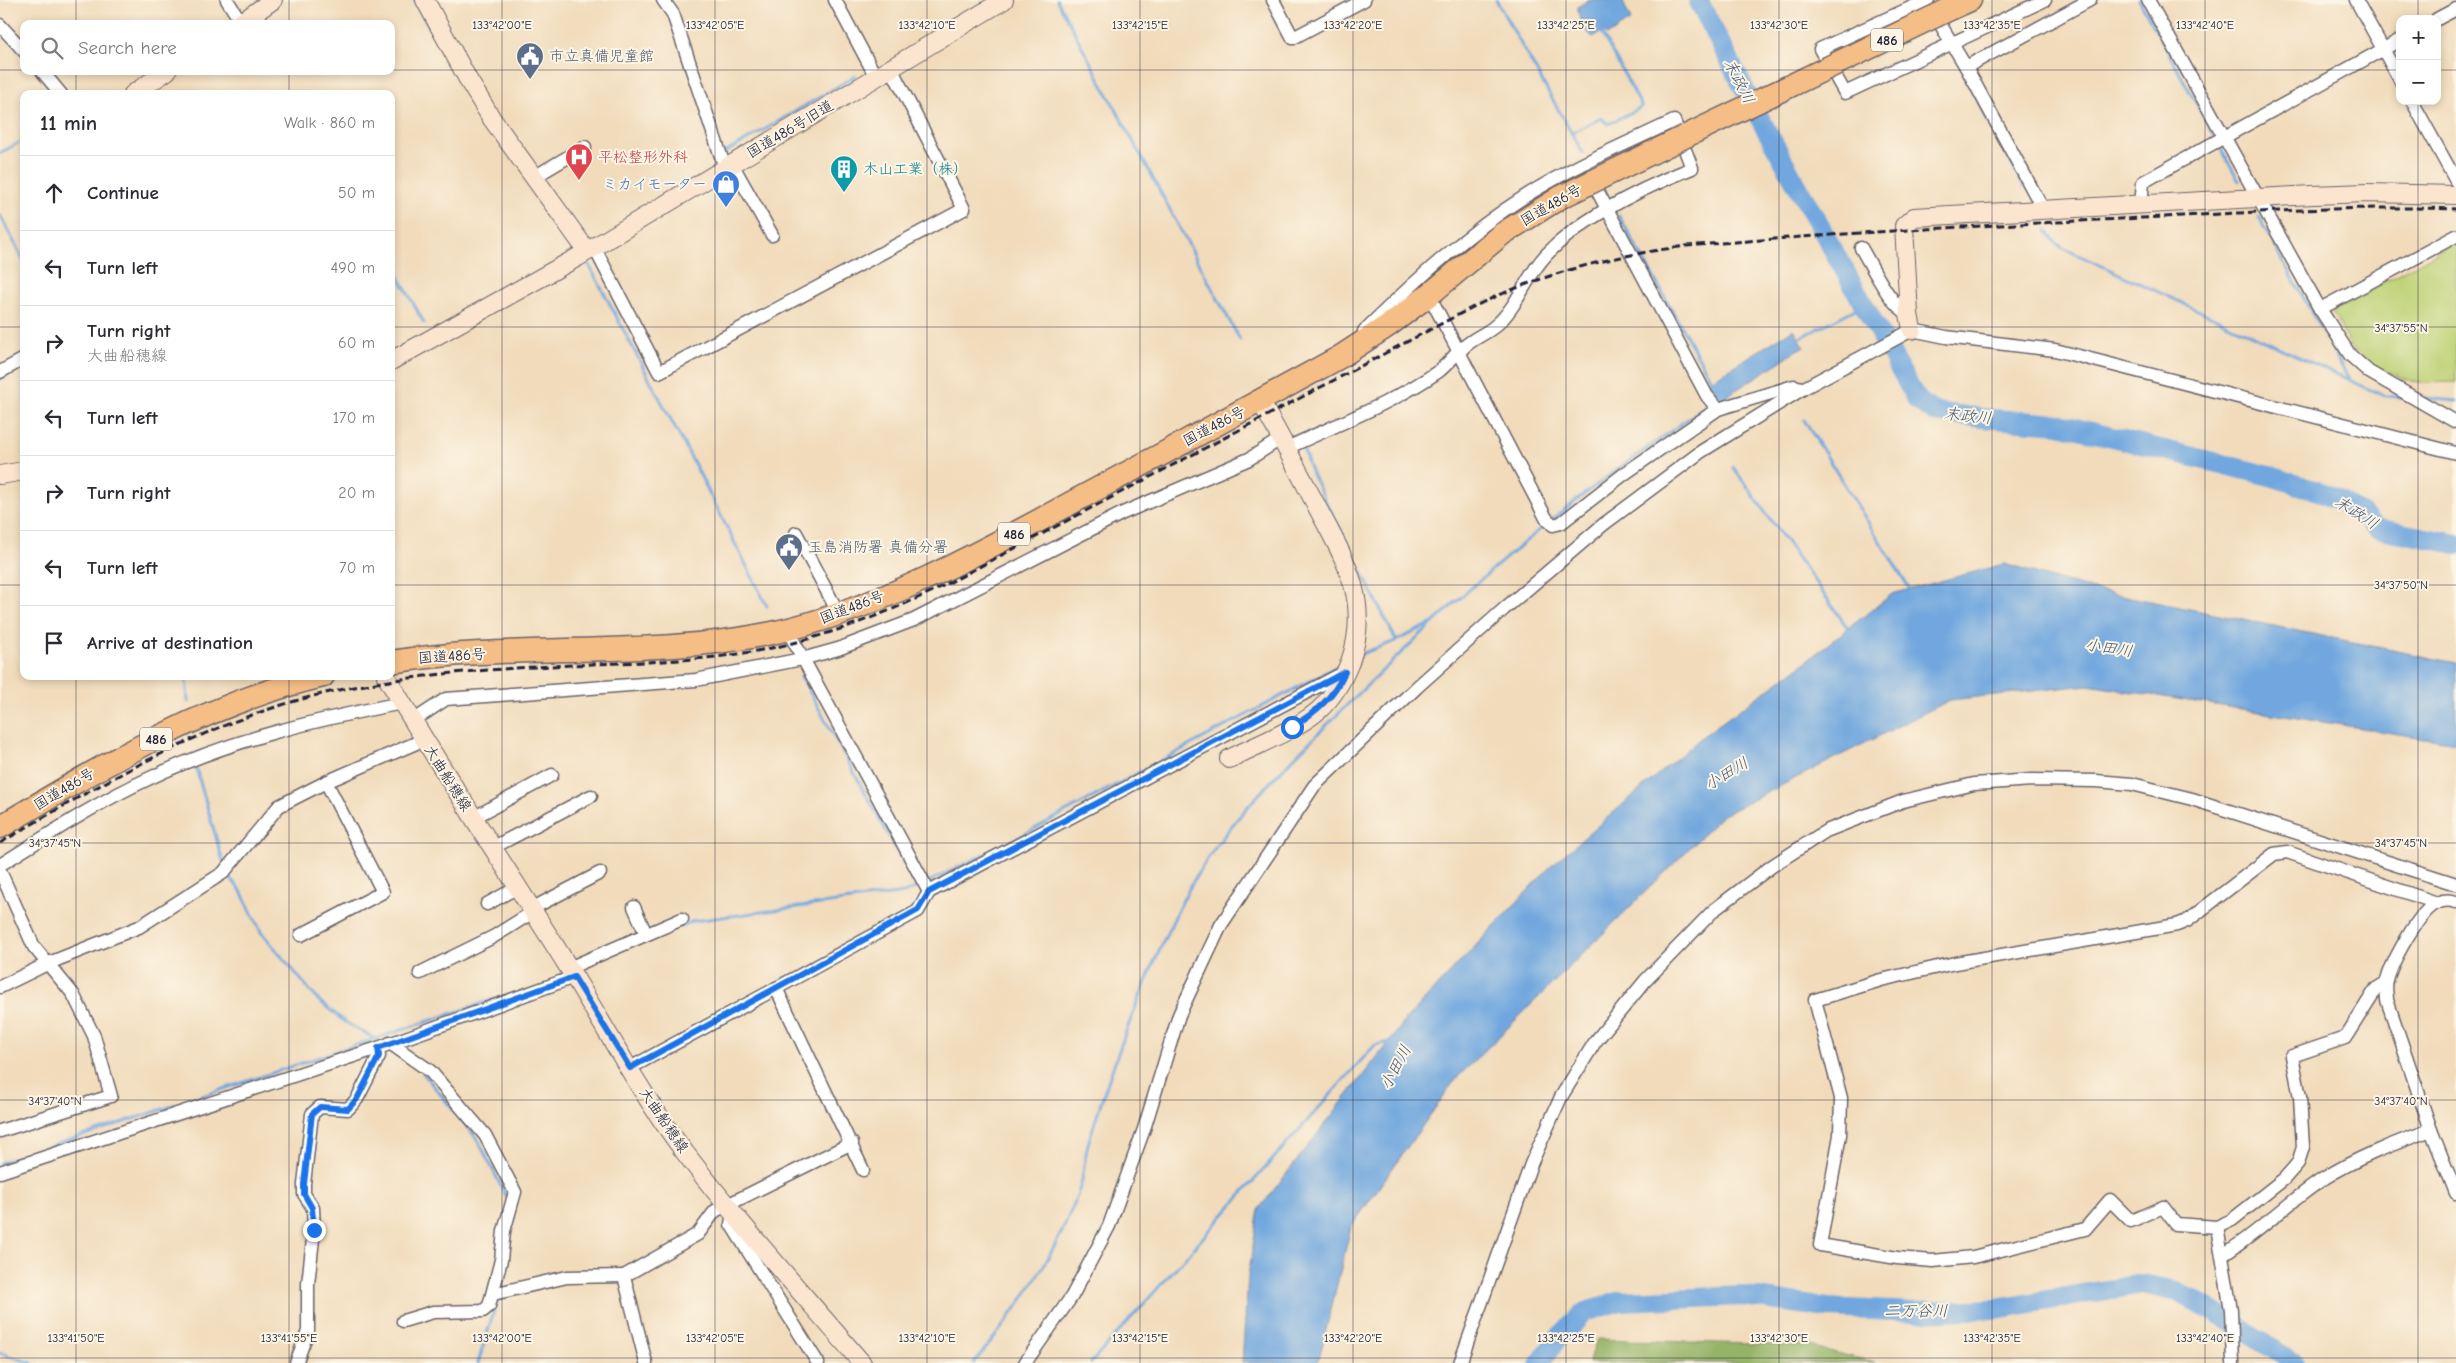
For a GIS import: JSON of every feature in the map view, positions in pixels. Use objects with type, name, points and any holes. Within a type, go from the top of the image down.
[{"type":"highway","name":"国道486号","points":[[395,662],[473,653],[651,648],[743,638],[787,629],[839,614],[985,550],[1340,357],[1389,325],[1429,295],[1502,234],[1561,197],[1961,4]]},
{"type":"highway","name":"国道486号","points":[[0,827],[114,759],[218,708],[306,680]]},
{"type":"street","points":[[228,0],[238,20]]},
{"type":"street","points":[[244,20],[273,0]]},
{"type":"street","points":[[425,0],[474,90],[534,177],[591,249],[659,372],[964,209],[883,73],[836,0]]},
{"type":"street","points":[[664,0],[672,14],[728,166],[772,235]]},
{"type":"street","name":"国道486号旧道","points":[[395,358],[591,249],[1004,0]]},
{"type":"street","points":[[1273,0],[1293,38],[1364,0]]},
{"type":"street","points":[[2044,211],[1966,67],[1948,46],[1925,0],[1820,49],[1845,93],[1948,46],[2045,0]]},
{"type":"street","points":[[1966,67],[2090,0]]},
{"type":"street","points":[[2148,0],[2219,140],[2259,198],[2320,309],[2350,355],[2369,372],[2456,422]]},
{"type":"street","points":[[2356,0],[2396,73]]},
{"type":"street","points":[[2441,17],[2456,9]]},
{"type":"street","points":[[0,25],[20,47]]},
{"type":"street","points":[[2141,206],[2143,182],[2396,42]]},
{"type":"street","points":[[45,75],[58,90]]},
{"type":"street","points":[[139,90],[161,75]]},
{"type":"street","points":[[2414,105],[2456,182]]},
{"type":"street","points":[[412,721],[446,699],[696,680],[802,659],[838,649],[914,620],[1123,513],[1249,460],[1284,443],[1388,401],[1440,370],[1464,346],[1496,325],[1514,305],[1534,269],[1547,254],[1572,233],[1607,210],[1662,180],[1692,168],[1674,121],[1584,164],[1525,196],[1490,221],[1403,293],[1340,357]]},
{"type":"street","points":[[534,177],[585,148]]},
{"type":"street","points":[[1584,164],[1607,210],[1713,403]]},
{"type":"street","points":[[1907,327],[1904,226],[1914,217],[2367,193],[2456,195]]},
{"type":"street","points":[[2320,309],[2456,236]]},
{"type":"street","points":[[1861,248],[1889,294],[1902,311],[1907,327]]},
{"type":"street","points":[[1429,295],[1550,521],[1561,523],[1713,403],[1794,386],[1804,388]]},
{"type":"street","points":[[1025,1363],[1072,1296],[1109,1226],[1144,1129],[1179,1015],[1221,925],[1314,786],[1418,687],[1504,609],[1604,524],[1702,451],[1804,388],[1859,358],[1907,327],[1946,337],[2055,350],[2456,453]]},
{"type":"street","points":[[0,372],[20,361]]},
{"type":"street","points":[[1229,759],[1318,711],[1337,688],[1349,663],[1359,622],[1354,586],[1344,559],[1260,401]]},
{"type":"street","points":[[0,475],[20,472]]},
{"type":"street","points":[[796,533],[839,614]]},
{"type":"street","points":[[787,629],[929,892]]},
{"type":"street","points":[[630,1068],[918,910],[929,892],[1349,663]]},
{"type":"street","name":"大曲船穂線","points":[[388,680],[423,740],[685,1153],[729,1209],[862,1363]]},
{"type":"street","points":[[0,865],[50,834],[148,779],[229,745],[304,723],[402,703]]},
{"type":"street","points":[[0,987],[49,963],[139,927],[225,871],[279,806],[326,782],[423,740]]},
{"type":"street","points":[[473,818],[552,775]]},
{"type":"street","points":[[1460,1363],[1531,1164],[1562,1097],[1595,1042],[1644,981],[1714,910],[1772,866],[1826,831],[1903,801],[1974,784],[2032,780],[2096,781],[2132,784],[2192,799],[2456,884]]},
{"type":"street","points":[[301,935],[383,892],[326,782]]},
{"type":"street","points":[[492,848],[591,796]]},
{"type":"street","points":[[2386,983],[2376,989],[2346,1038],[2292,1056],[2300,1096],[2304,1147],[2298,1163],[2284,1179],[2232,1220],[2217,1227],[2176,1224],[2163,1206],[2131,1221],[2110,1200],[2085,1229],[1973,1257],[1933,1261],[1906,1259],[1878,1256],[1820,1245],[1840,1135],[1841,1098],[1815,1000],[1881,980],[1955,963],[2177,925],[2187,921],[2274,854],[2287,852],[2437,902],[2456,902]]},
{"type":"street","points":[[0,870],[34,947],[73,994],[94,1036],[111,1096],[0,1131]]},
{"type":"street","points":[[420,973],[493,937],[532,910],[600,873]]},
{"type":"street","points":[[486,904],[518,887]]},
{"type":"street","points":[[2437,902],[2423,913],[2392,966],[2386,983],[2387,1000],[2431,1130],[2456,1193]]},
{"type":"street","points":[[634,907],[646,934]]},
{"type":"street","points":[[0,1172],[384,1045],[621,951],[646,934],[682,919]]},
{"type":"street","points":[[776,988],[852,1143],[863,1170]]},
{"type":"street","points":[[384,1045],[430,1071],[485,1135],[515,1192],[504,1231],[501,1260],[489,1306],[483,1311],[433,1312],[403,1321]]},
{"type":"street","points":[[296,1363],[308,1331],[308,1284],[314,1230],[312,1208],[304,1194],[304,1184],[312,1114],[320,1107],[348,1109],[357,1099],[384,1045]]},
{"type":"street","points":[[2223,1255],[2247,1241],[2324,1178],[2389,1146],[2431,1130]]},
{"type":"street","points":[[492,1294],[567,1277],[624,1276],[698,1234],[715,1211],[729,1209],[852,1143]]},
{"type":"street","points":[[729,1209],[731,1224],[818,1363]]},
{"type":"street","points":[[2217,1227],[2231,1310],[2233,1363]]},
{"type":"street","points":[[624,1276],[646,1363]]},
{"type":"green space","points":[[2456,242],[2456,382],[2418,383],[2371,367],[2351,346],[2332,311]]},
{"type":"green space","points":[[1597,1339],[1810,1346],[1875,1363],[1589,1363]]},
{"type":"water","points":[[1588,0],[1622,0],[1631,20],[1608,35],[1602,32],[1593,37],[1582,24],[1578,11],[1578,7]]},
{"type":"water","points":[[1794,329],[1804,346],[1719,401],[1708,382]]},
{"type":"water","name":"小田川","points":[[2004,564],[2091,589],[2456,663],[2456,743],[2088,685],[1950,700],[1723,815],[1455,1080],[1351,1227],[1318,1363],[1242,1363],[1248,1276],[1259,1209],[1409,1016],[1552,865],[1703,736],[1799,667],[1892,594]]},
{"type":"waterway","points":[[414,0],[466,93]]},
{"type":"waterway","points":[[1057,0],[1240,340]]},
{"type":"waterway","points":[[1496,0],[1583,153]]},
{"type":"waterway","name":"末政川","points":[[1698,0],[1759,117],[1917,400],[1934,412],[2059,424],[2270,476],[2327,494],[2361,513],[2376,528],[2456,544]]},
{"type":"waterway","points":[[2139,0],[2215,137]]},
{"type":"waterway","points":[[1932,25],[1944,43]]},
{"type":"waterway","points":[[1572,133],[1601,118],[1608,124],[1642,107],[1600,30]]},
{"type":"waterway","points":[[724,151],[725,153],[855,76]]},
{"type":"waterway","points":[[1971,89],[2024,187]]},
{"type":"waterway","points":[[0,153],[20,142]]},
{"type":"waterway","points":[[2218,143],[2239,181]]},
{"type":"waterway","points":[[0,215],[20,253]]},
{"type":"waterway","points":[[1619,216],[1713,383]]},
{"type":"waterway","points":[[2259,218],[2349,379]]},
{"type":"waterway","points":[[2047,230],[2054,241],[2063,248],[2384,396],[2403,397]]},
{"type":"waterway","points":[[565,242],[566,235]]},
{"type":"waterway","points":[[587,261],[767,606]]},
{"type":"waterway","points":[[395,269],[424,323]]},
{"type":"waterway","points":[[1796,340],[1863,305]]},
{"type":"waterway","points":[[0,379],[8,375]]},
{"type":"waterway","points":[[2424,398],[2456,401]]},
{"type":"waterway","points":[[1552,520],[1591,489],[1710,403]]},
{"type":"waterway","points":[[1804,420],[1911,591]]},
{"type":"waterway","points":[[1302,445],[1311,472],[1396,640]]},
{"type":"waterway","points":[[1733,467],[1850,631]]},
{"type":"waterway","points":[[974,1363],[1023,1299],[1063,1229],[1074,1205],[1082,1180],[1088,1144],[1128,1025],[1178,910],[1212,851],[1278,774],[1350,702],[1471,588],[1547,524]]},
{"type":"waterway","points":[[1358,655],[1396,641],[1430,624]]},
{"type":"waterway","points":[[928,882],[1008,843],[1343,663]]},
{"type":"waterway","points":[[801,676],[917,887]]},
{"type":"waterway","points":[[186,680],[188,702]]},
{"type":"waterway","points":[[196,768],[224,865]]},
{"type":"waterway","points":[[226,873],[241,891],[261,932],[319,1001],[345,1022],[379,1041]]},
{"type":"waterway","points":[[680,927],[693,921],[904,893],[922,885]]},
{"type":"waterway","points":[[0,1163],[495,999]]},
{"type":"waterway","name":"小田川","points":[[1091,1363],[1375,1045],[1390,1042]]},
{"type":"waterway","points":[[423,1073],[478,1140],[508,1200]]},
{"type":"waterway","points":[[501,1289],[514,1217]]},
{"type":"waterway","name":"二万谷川","points":[[1540,1363],[1558,1338],[1585,1312],[1621,1301],[1744,1296],[1827,1308],[1915,1312],[1996,1309],[2142,1284],[2177,1291],[2243,1329],[2294,1363]]},
{"type":"waterway","points":[[478,1363],[499,1295]]},
{"type":"waterway","points":[[0,1353],[32,1363]]},
{"type":"railway","points":[[0,843],[83,795],[168,750],[211,731],[302,699],[349,688],[439,674],[531,667],[671,661],[731,655],[801,641],[850,626],[943,586],[1473,307],[1524,285],[1604,261],[1686,246],[1857,233],[2299,210],[2456,209]]},
{"type":"place","name":"市立真備児童館","points":[[530,80]]},
{"type":"place","name":"平松整形外科","points":[[579,181]]},
{"type":"place","name":"木山工業（株）","points":[[844,193]]},
{"type":"place","name":"ミカイモーター","points":[[726,208]]},
{"type":"place","name":"玉島消防署 真備分署","points":[[789,571]]},
{"type":"route","points":[[314,1230],[312,1208],[304,1194],[312,1114],[320,1107],[348,1109],[357,1099],[379,1056],[378,1048],[574,977],[630,1068],[918,910],[929,892],[1345,672],[1337,688],[1318,711],[1292,727]]}]
